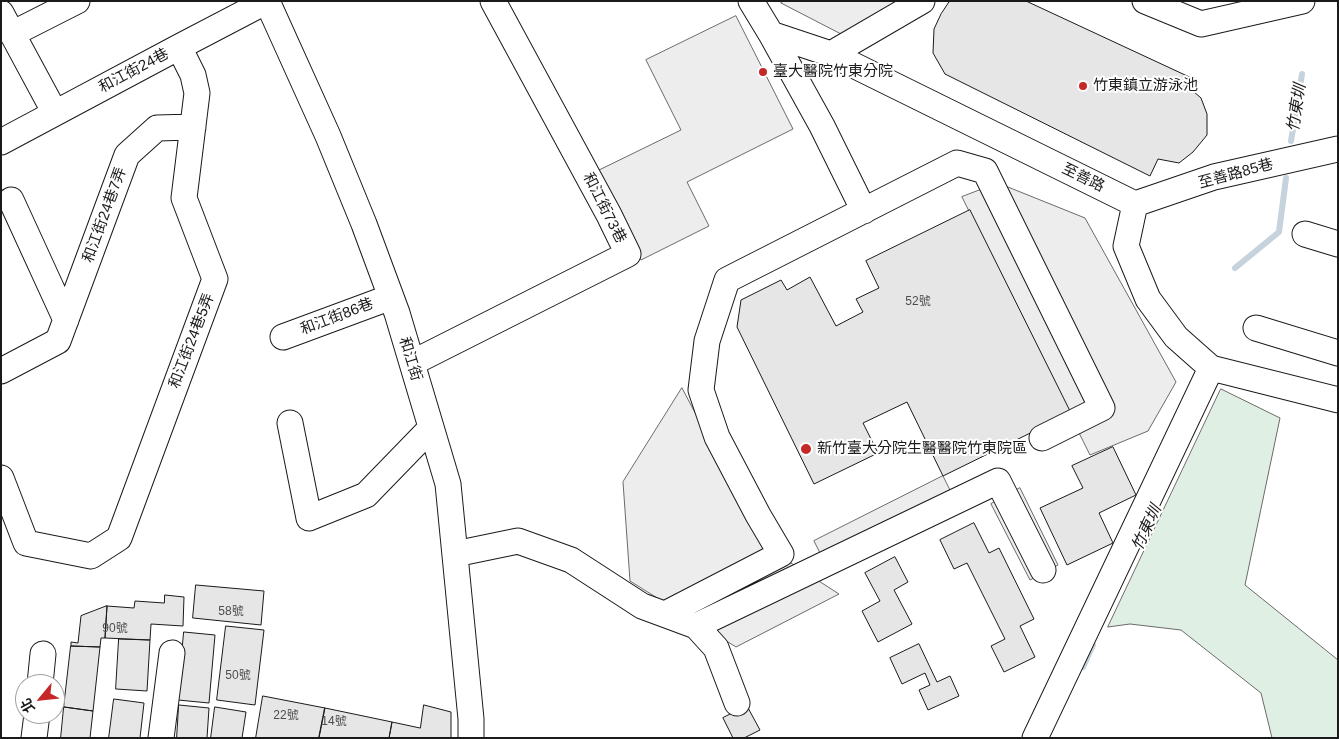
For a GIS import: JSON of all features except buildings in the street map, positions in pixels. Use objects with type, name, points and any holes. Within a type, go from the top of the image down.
[{"type":"street","points":[[55,113],[7,23],[78,1]]},
{"type":"street","name":"和江街24巷","points":[[1,142],[267,1]]},
{"type":"street","name":"和江街","points":[[267,1],[328,136],[364,224],[391,297],[448,484],[471,719],[471,738]]},
{"type":"street","name":"和江街73巷","points":[[412,363],[628,254],[609,215],[493,1]]},
{"type":"street","points":[[751,1],[772,34],[822,126],[864,211]]},
{"type":"street","points":[[831,54],[922,1]]},
{"type":"street","points":[[1145,1],[1201,24],[1302,1]]},
{"type":"street","name":"至善路","points":[[772,34],[831,54],[1135,204]]},
{"type":"street","name":"和江街24巷5弄","points":[[1,478],[26,543],[90,556],[119,538],[216,279],[184,198],[197,93],[193,75],[179,47]]},
{"type":"street","name":"和江街24巷7弄","points":[[1,371],[58,341],[127,155],[157,128],[193,127]]},
{"type":"street","name":"至善路85巷","points":[[1135,204],[1214,177],[1338,149]]},
{"type":"street","points":[[816,568],[781,554],[717,437],[700,390],[707,341],[727,280],[957,163],[985,171],[1102,408],[1042,438]]},
{"type":"street","points":[[11,200],[66,320]]},
{"type":"street","points":[[1135,204],[1126,246],[1148,298],[1176,337],[1211,368],[1338,400]]},
{"type":"street","points":[[1306,234],[1338,244]]},
{"type":"street","name":"和江街86巷","points":[[283,338],[391,297]]},
{"type":"street","points":[[1256,328],[1338,353]]},
{"type":"street","points":[[1035,738],[1211,368]]},
{"type":"street","points":[[290,423],[309,518],[366,496],[431,428]]},
{"type":"street","points":[[696,626],[998,481],[1043,570]]},
{"type":"street","points":[[455,554],[518,541],[571,560],[642,606],[696,626],[716,648],[737,702]]},
{"type":"street","points":[[665,614],[781,554]]},
{"type":"street","points":[[161,738],[172,653]]},
{"type":"street","points":[[41,674],[43,654]]},
{"type":"street","points":[[34,738],[36,724]]},
{"type":"green space","points":[[1221,389],[1280,418],[1245,585],[1338,660],[1338,738],[1272,738],[1261,693],[1181,630],[1130,624],[1108,627]]},
{"type":"shaded area","points":[[784,1],[903,1],[841,34],[781,3]]},
{"type":"shaded area","points":[[736,16],[793,129],[687,182],[709,226],[641,260],[597,171],[681,130],[646,60]]},
{"type":"shaded area","points":[[998,183],[1085,218],[1176,382],[1148,431],[1090,455],[962,197]]},
{"type":"shaded area","points":[[682,388],[766,547],[839,594],[736,647],[630,581],[623,482]]},
{"type":"shaded area","points":[[943,476],[950,490],[821,555],[814,541]]},
{"type":"shaded area","points":[[1020,488],[1058,565],[1030,580],[991,504]]},
{"type":"waterway","name":"竹東圳","points":[[1291,141],[1302,74]]},
{"type":"waterway","name":"竹東圳","points":[[1235,268],[1279,232],[1286,178]]},
{"type":"waterway","name":"竹東圳","points":[[1083,667],[1093,645]]},
{"type":"place","name":"臺大醫院竹東分院","points":[[763,72]]},
{"type":"place","name":"竹東鎮立游泳池","points":[[1083,86]]},
{"type":"place","name":"新竹臺大分院生醫醫院竹東院區","points":[[806,449]]}]
